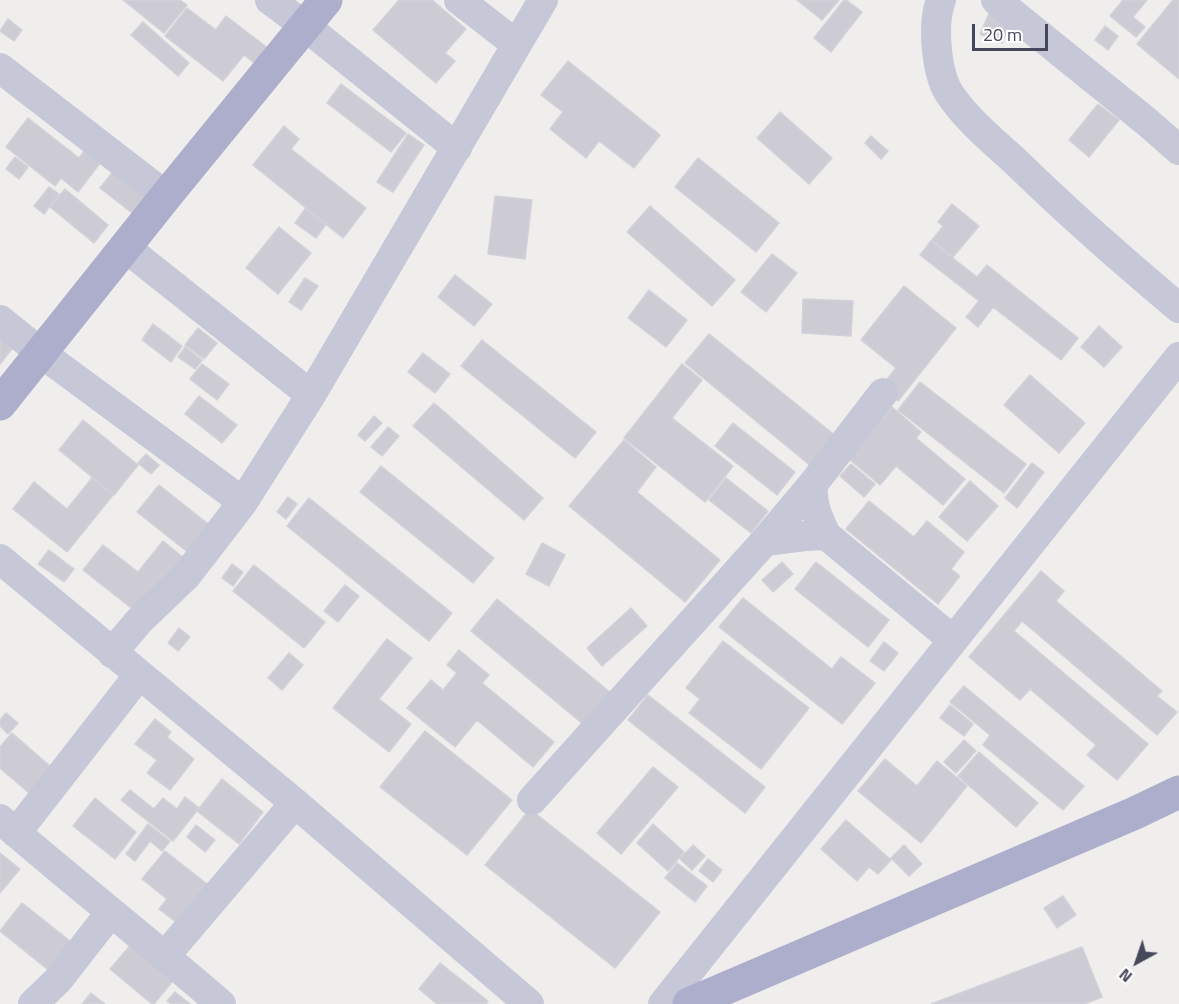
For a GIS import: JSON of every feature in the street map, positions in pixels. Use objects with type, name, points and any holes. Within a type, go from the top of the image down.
[{"type":"main road","points":[[0,404],[326,0]]},
{"type":"main road","points":[[689,1004],[1135,813],[1179,792]]},
{"type":"street","points":[[270,0],[457,148]]},
{"type":"street","points":[[459,0],[516,44]]},
{"type":"street","points":[[112,653],[139,621],[186,576],[243,502],[311,395],[543,0]]},
{"type":"street","points":[[941,0],[936,36],[939,69],[948,92],[967,116],[1040,185],[1179,309]]},
{"type":"street","points":[[996,0],[1179,150]]},
{"type":"street","points":[[0,68],[166,196]]},
{"type":"street","points":[[126,248],[311,395]]},
{"type":"street","points":[[0,320],[41,353],[243,502]]},
{"type":"street","points":[[663,1004],[1179,357]]},
{"type":"street","points":[[532,800],[765,541],[813,484],[883,393]]},
{"type":"street","points":[[813,484],[814,507],[826,535],[953,640]]},
{"type":"street","points":[[765,541],[826,535]]},
{"type":"street","points":[[0,560],[294,803],[529,1004]]},
{"type":"street","points":[[139,675],[8,826],[221,1004]]},
{"type":"street","points":[[165,956],[294,803]]},
{"type":"street","points":[[33,1004],[58,981],[111,912]]},
{"type":"building","points":[[123,0],[180,0],[187,5],[164,33]]},
{"type":"building","points":[[399,0],[432,0],[466,29],[445,53],[455,61],[436,83],[373,30]]},
{"type":"building","points":[[797,0],[839,0],[822,20]]},
{"type":"building","points":[[844,0],[862,12],[831,52],[814,38]]},
{"type":"building","points":[[1123,0],[1147,0],[1133,17],[1145,27],[1136,37],[1110,16]]},
{"type":"building","points":[[1173,0],[1179,0],[1179,79],[1137,44]]},
{"type":"building","points":[[187,8],[216,30],[226,16],[269,49],[257,65],[244,55],[223,81],[165,36]]},
{"type":"building","points":[[991,9],[1012,18],[1002,43],[980,34]]},
{"type":"building","points":[[8,19],[22,30],[14,41],[0,31]]},
{"type":"building","points":[[143,22],[189,63],[178,76],[131,35]]},
{"type":"building","points":[[1105,26],[1118,36],[1108,50],[1095,40]]},
{"type":"building","points":[[568,61],[660,135],[634,168],[599,141],[586,158],[550,129],[563,112],[541,95]]},
{"type":"building","points":[[341,84],[406,133],[391,152],[327,103]]},
{"type":"building","points":[[1098,104],[1119,120],[1089,157],[1069,140]]},
{"type":"building","points":[[780,112],[832,158],[809,184],[757,138]]},
{"type":"building","points":[[28,118],[79,158],[85,150],[101,162],[78,192],[61,178],[55,186],[6,147]]},
{"type":"building","points":[[284,126],[299,139],[291,149],[366,208],[343,238],[253,165]]},
{"type":"building","points":[[408,134],[424,145],[393,192],[377,182]]},
{"type":"building","points":[[871,136],[888,151],[881,159],[865,143]]},
{"type":"building","points":[[15,157],[28,167],[19,179],[6,169]]},
{"type":"building","points":[[698,158],[779,223],[756,252],[675,187]]},
{"type":"building","points":[[115,169],[151,198],[136,216],[100,188]]},
{"type":"building","points":[[49,187],[59,194],[44,214],[34,206]]},
{"type":"building","points":[[65,189],[108,225],[94,243],[50,207]]},
{"type":"building","points":[[495,196],[532,200],[525,259],[488,254]]},
{"type":"building","points":[[952,204],[979,226],[953,257],[932,240],[943,226],[938,222]]},
{"type":"building","points":[[650,206],[735,280],[712,306],[627,232]]},
{"type":"building","points":[[305,209],[326,224],[316,238],[295,223]]},
{"type":"building","points":[[279,227],[311,253],[278,294],[246,268]]},
{"type":"building","points":[[931,241],[977,277],[987,265],[1078,338],[1061,360],[993,307],[978,327],[966,317],[979,301],[920,255]]},
{"type":"building","points":[[772,254],[797,273],[766,312],[741,292]]},
{"type":"building","points":[[455,275],[492,304],[474,326],[438,297]]},
{"type":"building","points":[[305,278],[318,286],[301,310],[289,302]]},
{"type":"building","points":[[904,286],[956,328],[898,401],[881,387],[896,368],[861,340]]},
{"type":"building","points":[[649,290],[687,320],[666,347],[628,318]]},
{"type":"building","points":[[803,299],[853,301],[851,336],[802,333]]},
{"type":"building","points":[[153,324],[182,346],[171,362],[142,340]]},
{"type":"building","points":[[1099,326],[1122,347],[1104,367],[1081,347]]},
{"type":"building","points":[[198,328],[217,343],[204,359],[185,345]]},
{"type":"building","points":[[0,330],[18,341],[0,364]]},
{"type":"building","points":[[709,334],[836,436],[811,466],[685,363]]},
{"type":"building","points":[[482,340],[596,432],[575,458],[461,366]]},
{"type":"building","points":[[185,347],[202,360],[195,369],[178,357]]},
{"type":"building","points":[[423,353],[450,374],[435,393],[408,372]]},
{"type":"building","points":[[202,364],[229,384],[217,400],[190,379]]},
{"type":"building","points":[[682,364],[702,380],[672,418],[733,466],[705,502],[624,438]]},
{"type":"building","points":[[1030,375],[1085,423],[1059,453],[1004,405]]},
{"type":"building","points":[[920,382],[1026,464],[1004,493],[898,410]]},
{"type":"building","points":[[199,396],[237,425],[222,443],[185,414]]},
{"type":"building","points":[[434,403],[543,498],[524,520],[413,426]]},
{"type":"building","points":[[892,407],[921,432],[916,438],[965,479],[943,505],[896,466],[880,485],[849,459]]},
{"type":"building","points":[[374,416],[382,423],[365,441],[358,435]]},
{"type":"building","points":[[83,420],[138,465],[114,495],[59,450]]},
{"type":"building","points":[[733,423],[795,472],[777,495],[715,446]]},
{"type":"building","points":[[388,427],[399,436],[382,456],[371,447]]},
{"type":"building","points":[[624,440],[656,467],[637,492],[720,560],[685,602],[569,506]]},
{"type":"building","points":[[146,454],[159,465],[151,474],[138,463]]},
{"type":"building","points":[[1032,463],[1044,472],[1017,508],[1005,498]]},
{"type":"building","points":[[851,464],[875,484],[864,497],[840,476]]},
{"type":"building","points":[[381,466],[494,558],[473,583],[360,492]]},
{"type":"building","points":[[92,478],[113,495],[67,552],[13,509],[34,482],[67,509]]},
{"type":"building","points":[[726,478],[768,511],[751,533],[709,500]]},
{"type":"building","points":[[970,481],[998,506],[967,541],[939,517]]},
{"type":"building","points":[[159,485],[212,527],[190,554],[137,512]]},
{"type":"building","points":[[288,497],[297,504],[286,519],[277,512]]},
{"type":"building","points":[[309,498],[452,613],[429,641],[287,526]]},
{"type":"building","points":[[869,501],[914,537],[927,521],[964,552],[951,569],[960,576],[938,604],[846,529]]},
{"type":"building","points":[[163,541],[185,559],[140,615],[83,570],[103,545],[138,572]]},
{"type":"building","points":[[542,543],[565,555],[549,586],[526,574]]},
{"type":"building","points":[[49,550],[74,569],[64,582],[38,564]]},
{"type":"building","points":[[782,562],[793,574],[773,592],[762,580]]},
{"type":"building","points":[[816,562],[889,620],[868,647],[795,589]]},
{"type":"building","points":[[232,564],[243,572],[233,586],[222,578]]},
{"type":"building","points":[[254,565],[325,622],[304,648],[233,591]]},
{"type":"building","points":[[1041,571],[1064,591],[1056,601],[1162,691],[1157,696],[1177,712],[1157,735],[1022,621],[1014,631],[1148,744],[1117,780],[1087,755],[1096,745],[1030,689],[1020,700],[969,657]]},
{"type":"building","points":[[345,585],[359,596],[338,622],[324,611]]},
{"type":"building","points":[[743,598],[832,669],[841,657],[875,683],[842,724],[719,627]]},
{"type":"building","points":[[497,599],[611,693],[584,725],[471,631]]},
{"type":"building","points":[[631,608],[647,626],[602,666],[587,648]]},
{"type":"building","points":[[179,628],[190,637],[178,651],[168,643]]},
{"type":"building","points":[[387,639],[412,658],[379,699],[411,724],[389,752],[333,708]]},
{"type":"building","points":[[723,641],[809,708],[761,769],[689,713],[700,699],[686,688]]},
{"type":"building","points":[[884,642],[898,653],[884,671],[870,661]]},
{"type":"building","points":[[459,650],[489,675],[482,683],[554,742],[533,767],[477,720],[455,747],[407,708],[431,680],[443,690],[457,673],[447,665]]},
{"type":"building","points":[[289,653],[303,665],[282,690],[268,678]]},
{"type":"building","points":[[964,686],[1084,786],[1063,810],[983,745],[990,735],[950,702]]},
{"type":"building","points":[[648,695],[765,787],[745,813],[628,720]]},
{"type":"building","points":[[950,705],[973,724],[964,736],[940,718]]},
{"type":"building","points":[[6,713],[18,723],[8,734],[0,726],[0,720]]},
{"type":"building","points":[[155,719],[171,732],[167,737],[194,759],[170,790],[147,773],[157,760],[135,744]]},
{"type":"building","points":[[425,731],[512,800],[467,855],[380,787]]},
{"type":"building","points":[[12,733],[51,767],[29,793],[0,768],[0,747]]},
{"type":"building","points":[[964,740],[976,751],[956,773],[944,762]]},
{"type":"building","points":[[979,752],[1038,803],[1016,827],[958,776]]},
{"type":"building","points":[[885,759],[917,786],[937,761],[967,786],[921,843],[858,791]]},
{"type":"building","points":[[653,767],[678,787],[621,854],[597,833]]},
{"type":"building","points":[[222,779],[263,812],[239,844],[197,811]]},
{"type":"building","points":[[130,790],[154,809],[163,798],[177,809],[185,797],[199,808],[173,841],[121,800]]},
{"type":"building","points":[[95,798],[136,832],[115,859],[73,826]]},
{"type":"building","points":[[530,809],[660,912],[615,968],[485,865]]},
{"type":"building","points":[[846,820],[891,860],[878,874],[869,867],[857,881],[821,849]]},
{"type":"building","points":[[148,824],[170,841],[162,851],[150,841],[135,861],[126,854]]},
{"type":"building","points":[[653,824],[684,852],[668,871],[637,843]]},
{"type":"building","points":[[196,825],[215,840],[205,852],[187,837]]},
{"type":"building","points":[[693,845],[705,856],[692,870],[680,859]]},
{"type":"building","points":[[904,845],[922,864],[909,876],[891,858]]},
{"type":"building","points":[[165,851],[207,884],[177,923],[159,909],[167,899],[142,879]]},
{"type":"building","points":[[0,853],[20,869],[0,893]]},
{"type":"building","points":[[708,859],[722,870],[713,882],[699,871]]},
{"type":"building","points":[[677,863],[707,886],[695,902],[665,878]]},
{"type":"building","points":[[1063,896],[1076,915],[1057,928],[1044,908]]},
{"type":"building","points":[[22,903],[79,948],[57,977],[0,931]]},
{"type":"building","points":[[134,941],[176,977],[154,1004],[110,969]]},
{"type":"building","points":[[1082,947],[1102,997],[1084,1004],[931,1004]]},
{"type":"building","points":[[440,963],[488,1001],[486,1004],[437,1004],[419,989]]},
{"type":"building","points":[[175,992],[190,1004],[171,1004],[167,1001]]},
{"type":"building","points":[[91,993],[105,1004],[82,1004]]}]
